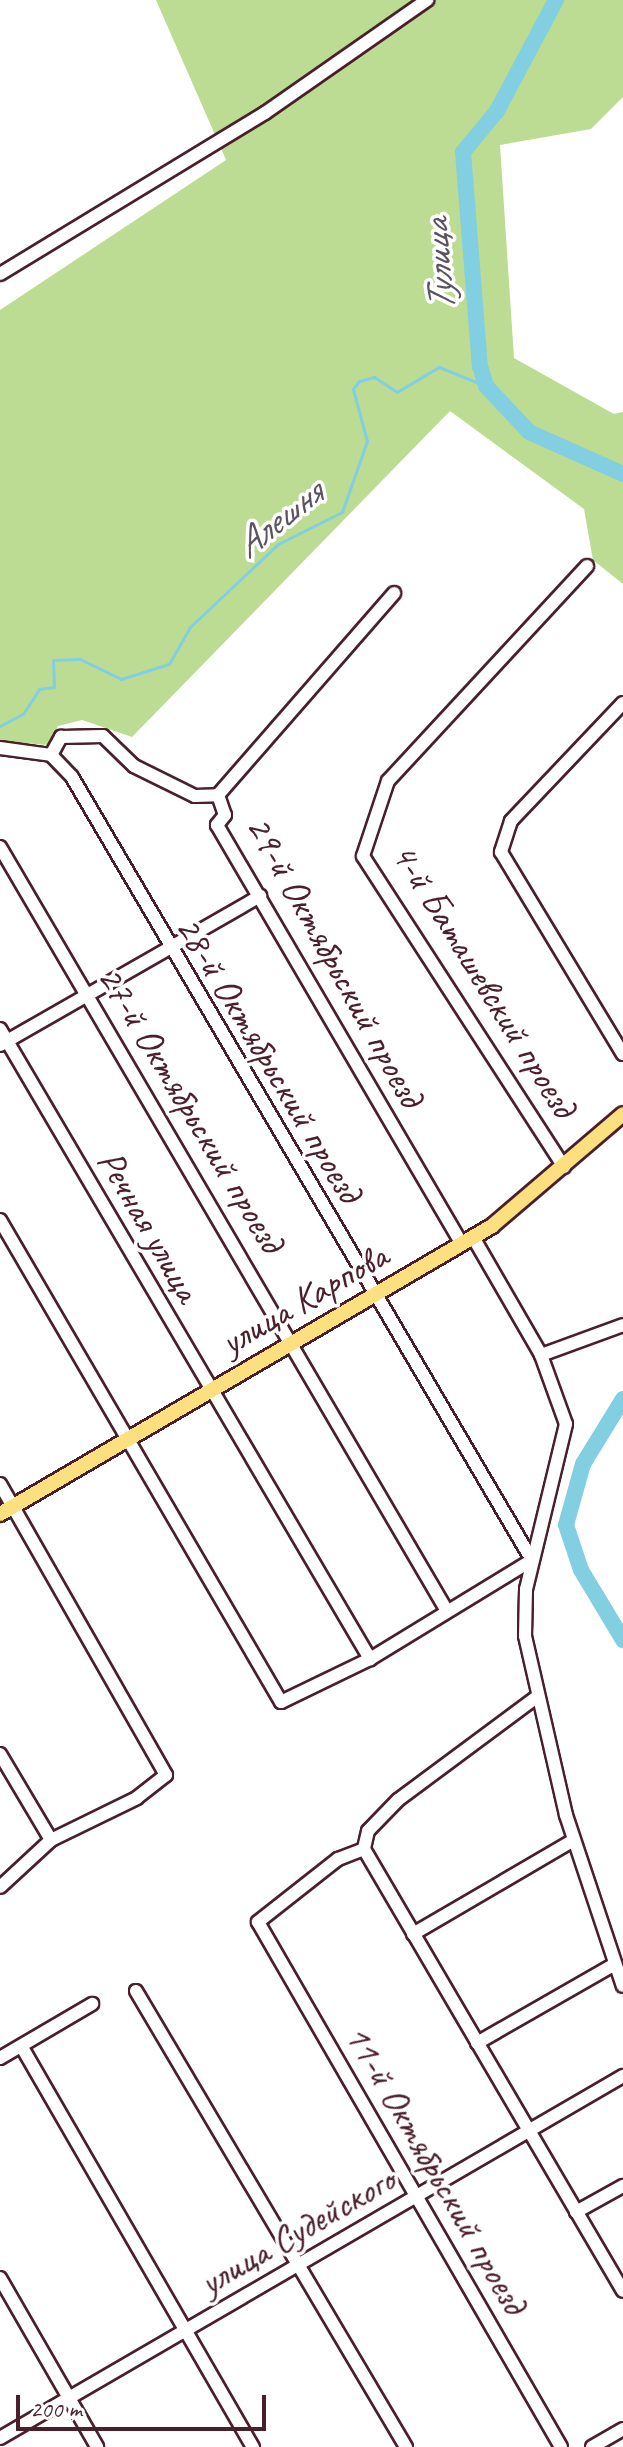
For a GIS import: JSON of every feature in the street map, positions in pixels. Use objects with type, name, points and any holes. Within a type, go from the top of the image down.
[{"type":"main road","name":"улица Карпова","points":[[6,1510],[468,1241],[564,1167],[623,1114]]},
{"type":"street","points":[[0,274],[265,113],[427,0]]},
{"type":"street","name":"4-й Баташевский проезд","points":[[564,1167],[363,856],[388,781],[587,566]]},
{"type":"street","points":[[218,795],[394,593]]},
{"type":"street","points":[[623,703],[511,821],[501,852],[623,1054]]},
{"type":"street","name":"29-й Октябрьский проезд","points":[[51,755],[61,737],[103,736],[134,766],[195,796],[218,795],[225,815],[217,825],[468,1241],[541,1355],[566,1424],[532,1560]]},
{"type":"street","points":[[0,748],[51,755]]},
{"type":"street","name":"28-й Октябрьский проезд","points":[[51,755],[72,777],[166,948],[532,1560]]},
{"type":"street","name":"27-й Октябрьский проезд","points":[[0,847],[293,1343],[447,1611]]},
{"type":"street","points":[[2,1038],[87,994],[260,896]]},
{"type":"street","name":"Речная улица","points":[[2,1038],[370,1659]]},
{"type":"street","points":[[0,1220],[281,1702],[370,1659],[532,1560]]},
{"type":"street","points":[[541,1355],[623,1325]]},
{"type":"street","points":[[0,1484],[6,1510],[166,1775],[137,1798],[51,1840],[0,1887]]},
{"type":"street","points":[[532,1560],[525,1636],[574,1840],[623,1986]]},
{"type":"street","points":[[538,1696],[398,1800],[368,1831],[364,1849],[623,2291]]},
{"type":"street","points":[[0,1754],[51,1840]]},
{"type":"street","points":[[413,1934],[574,1840]]},
{"type":"street","name":"11-й Октябрьский проезд","points":[[364,1849],[338,1859],[258,1922],[419,2195],[561,2447]]},
{"type":"street","points":[[477,2043],[615,1964]]},
{"type":"street","points":[[136,1991],[301,2262],[406,2447]]},
{"type":"street","points":[[0,2058],[23,2049],[92,2004]]},
{"type":"street","points":[[23,2049],[253,2447]]},
{"type":"street","name":"улица Судейского","points":[[0,2438],[623,2076]]},
{"type":"street","points":[[576,2212],[623,2186]]},
{"type":"street","points":[[0,2278],[97,2447]]},
{"type":"street","points":[[592,2447],[623,2429]]},
{"type":"green space","points":[[156,0],[623,0],[623,97],[591,129],[500,145],[514,358],[614,414],[623,412],[623,584],[593,560],[584,509],[450,411],[132,737],[82,720],[58,726],[48,745],[0,741],[0,310],[226,160]]},
{"type":"waterway","name":"Тулица","points":[[556,0],[497,111],[463,152],[480,366],[486,386],[529,432],[623,474]]},
{"type":"waterway","name":"Алешня","points":[[0,726],[23,714],[39,689],[54,687],[53,660],[80,659],[121,679],[169,664],[190,627],[278,544],[342,512],[367,441],[353,389],[359,381],[374,377],[397,392],[439,367],[486,386]]},
{"type":"waterway","name":"Тулица","points":[[623,1399],[583,1464],[566,1525],[581,1570],[623,1640]]}]
